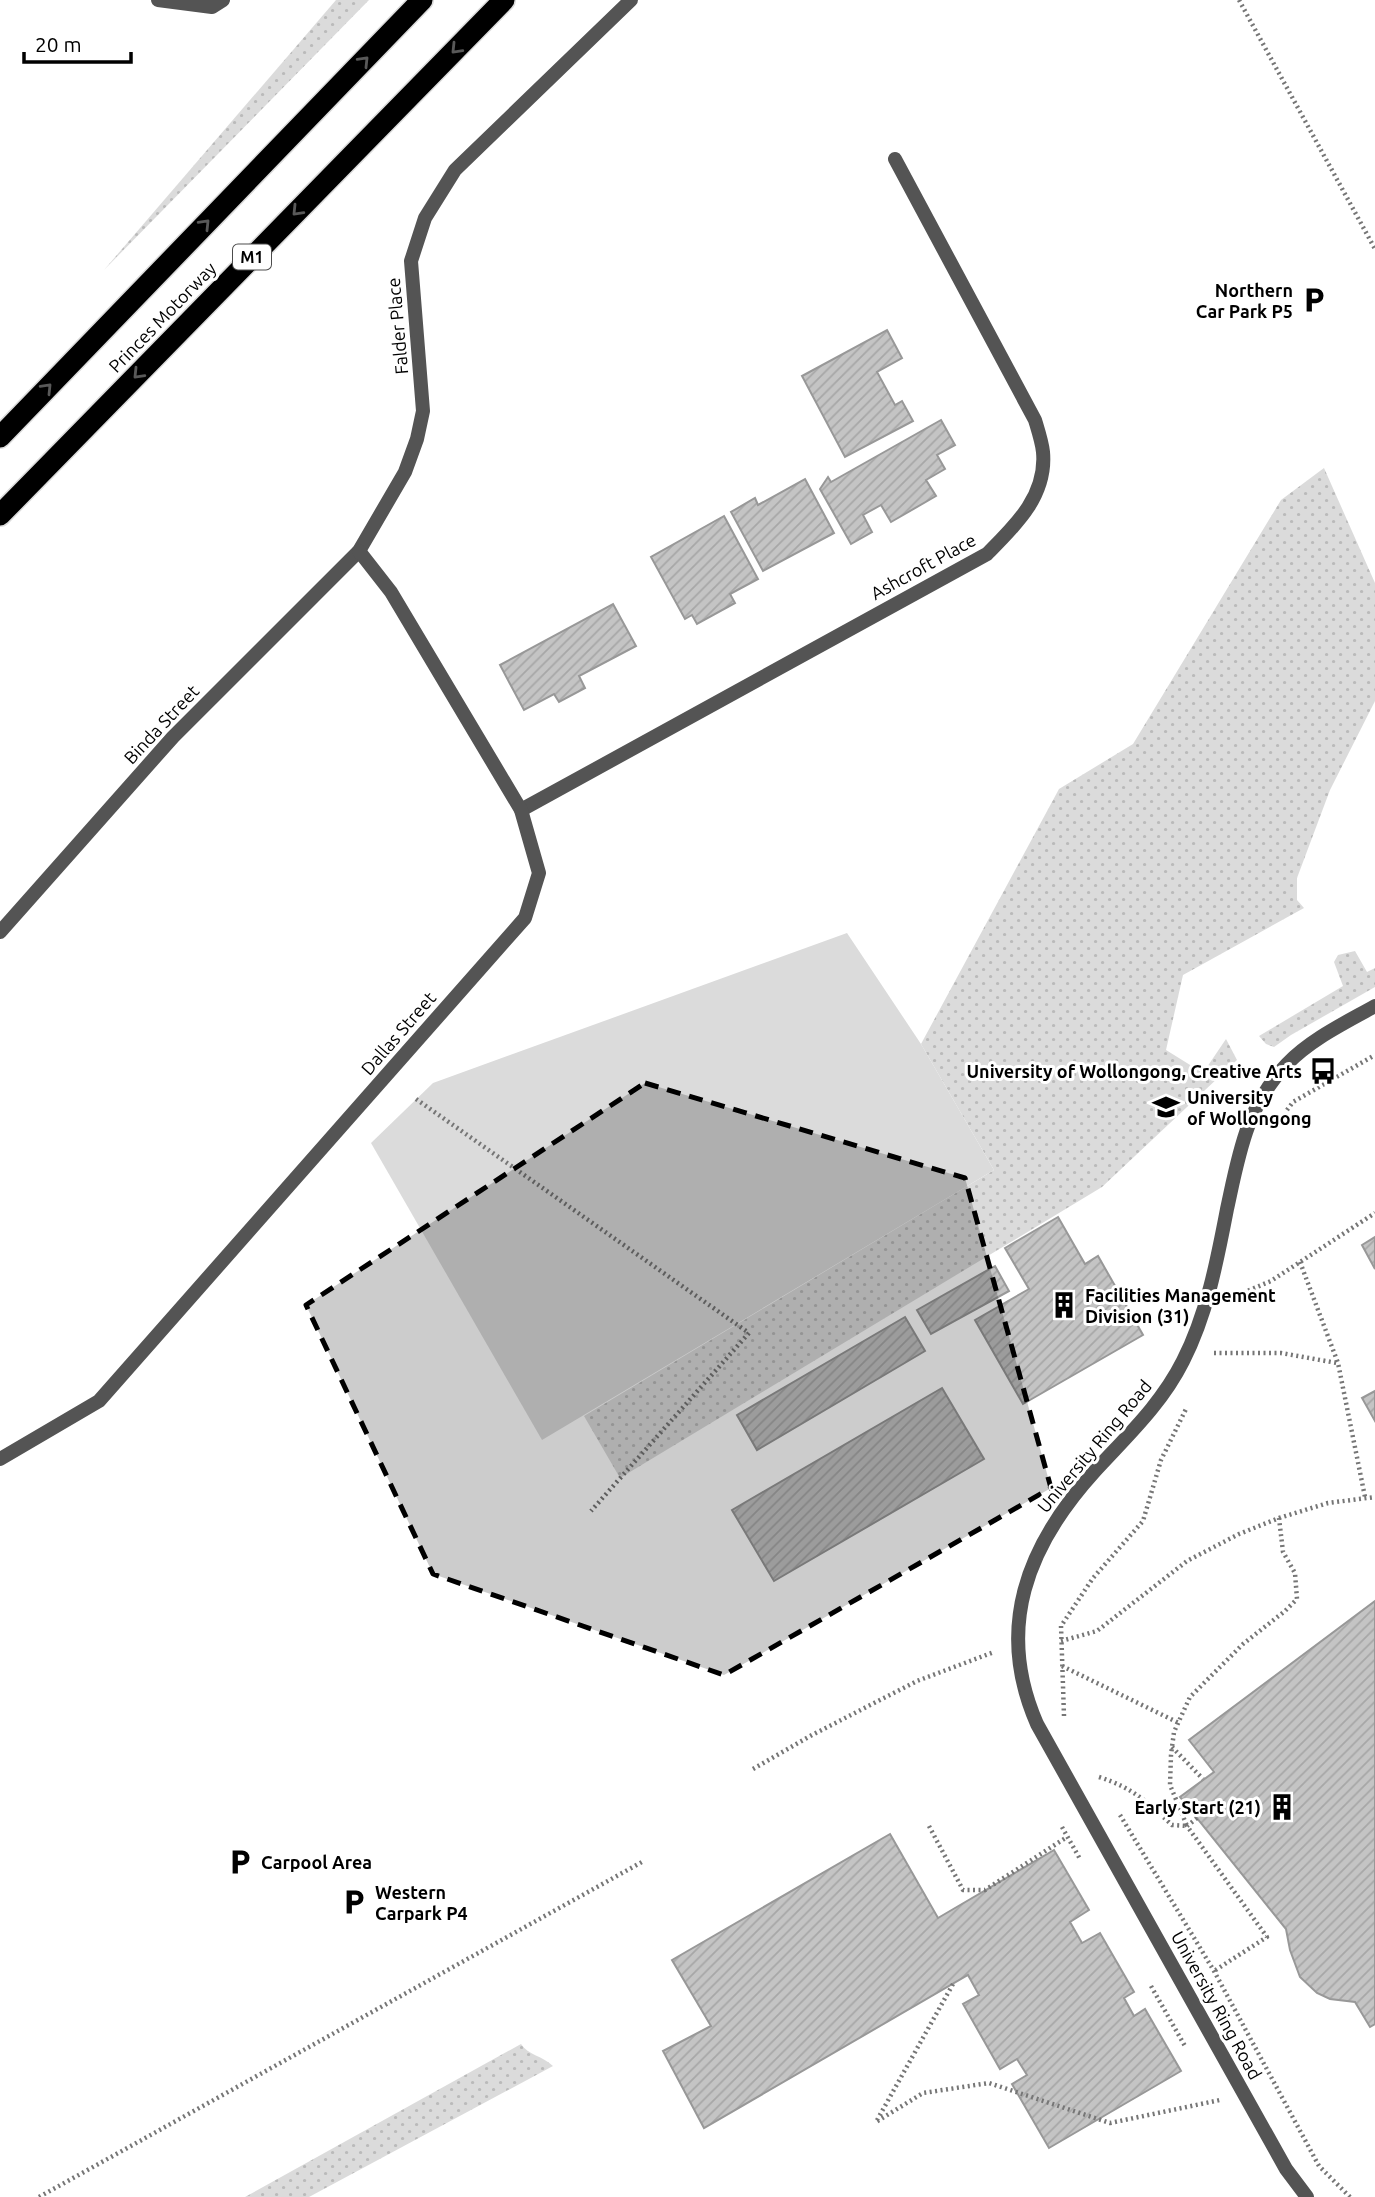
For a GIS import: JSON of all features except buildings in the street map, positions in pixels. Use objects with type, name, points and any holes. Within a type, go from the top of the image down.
[{"type":"highway","name":"Princes Motorway","points":[[0,437],[422,0]]},
{"type":"highway","name":"Princes Motorway","points":[[0,515],[504,0]]},
{"type":"street","points":[[158,0],[212,7],[223,0]]},
{"type":"street","name":"Falder Place","points":[[359,551],[405,472],[417,439],[423,411],[411,261],[425,218],[455,170],[631,0]]},
{"type":"street","name":"Ashcroft Place","points":[[521,810],[987,554],[1019,522],[1040,489],[1043,453],[1035,420],[895,159]]},
{"type":"street","name":"Dallas Street","points":[[0,1459],[99,1401],[525,918],[538,873],[521,810],[391,593],[359,551]]},
{"type":"street","name":"Binda Street","points":[[0,932],[173,737],[359,551]]},
{"type":"street","name":"University Ring Road","points":[[1307,2197],[1286,2169],[1037,1724],[1022,1679],[1019,1623],[1025,1584],[1052,1523],[1094,1472],[1154,1407],[1175,1377],[1190,1346],[1210,1290],[1243,1135],[1261,1099],[1287,1064],[1303,1050],[1375,1006]]},
{"type":"path","points":[[1239,0],[1375,248]]},
{"type":"path","points":[[1286,1112],[1293,1102],[1375,1055]]},
{"type":"path","points":[[416,1099],[749,1332],[591,1511]]},
{"type":"path","points":[[1228,1288],[1225,1301],[1271,1281],[1375,1213]]},
{"type":"path","points":[[1300,1262],[1338,1363],[1365,1497]]},
{"type":"path","points":[[1208,1365],[1217,1340]]},
{"type":"path","points":[[1214,1353],[1281,1353],[1338,1363]]},
{"type":"path","points":[[1069,1724],[1063,1714],[1061,1626],[1093,1577],[1143,1521],[1161,1460],[1190,1401]]},
{"type":"path","points":[[1061,1641],[1097,1631],[1187,1561],[1239,1534],[1328,1503],[1375,1497]]},
{"type":"path","points":[[1214,1971],[1267,1937],[1187,1826],[1170,1785],[1174,1732],[1190,1697],[1243,1644],[1297,1599],[1295,1573],[1283,1552],[1279,1518]]},
{"type":"path","points":[[753,1769],[823,1729],[917,1681],[994,1652]]},
{"type":"path","points":[[1062,1665],[1179,1723]]},
{"type":"path","points":[[1172,1746],[1203,1779]]},
{"type":"path","points":[[1093,1766],[1105,1788]]},
{"type":"path","points":[[1099,1777],[1122,1784],[1144,1798],[1172,1825],[1187,1826],[1197,1818]]},
{"type":"path","points":[[1118,1811],[1214,1971],[1319,2166],[1350,2197]]},
{"type":"path","points":[[929,1826],[963,1890],[985,1890],[1067,1837]]},
{"type":"path","points":[[39,2197],[642,1862]]},
{"type":"path","points":[[953,1984],[876,2122],[923,2092],[989,2083],[1110,2123],[1221,2099]]},
{"type":"highlighted area","points":[[645,1083],[965,1178],[1051,1488],[724,1675],[433,1574],[306,1305]]},
{"type":"shaded area","points":[[336,0],[369,0],[104,270]]},
{"type":"shaded area","points":[[1324,468],[1375,583],[1375,701],[1330,790],[1297,878],[1297,900],[1304,908],[1183,975],[1166,1050],[1203,1073],[1226,1039],[1237,1060],[1102,1187],[620,1478],[584,1416],[994,1170],[921,1044],[1059,789],[1133,744],[1281,500]]},
{"type":"shaded area","points":[[847,933],[921,1044],[994,1170],[542,1440],[371,1143],[433,1083]]},
{"type":"shaded area","points":[[1355,951],[1367,972],[1375,968],[1375,987],[1274,1047],[1266,1044],[1259,1036],[1343,986],[1334,962],[1338,955]]},
{"type":"shaded area","points":[[521,2044],[553,2066],[309,2197],[245,2197]]},
{"type":"place","name":"Northern Car Park P5","points":[[1314,300]]},
{"type":"place","name":"University of Wollongong, Creative Arts","points":[[1323,1071]]},
{"type":"place","name":"University of Wollongong","points":[[1166,1107]]},
{"type":"place","name":"Facilities Management Division (31)","points":[[1064,1305]]},
{"type":"place","name":"Early Start (21)","points":[[1282,1807]]},
{"type":"place","name":"Carpool Area","points":[[240,1862]]},
{"type":"place","name":"Western Carpark P4","points":[[354,1902]]}]
